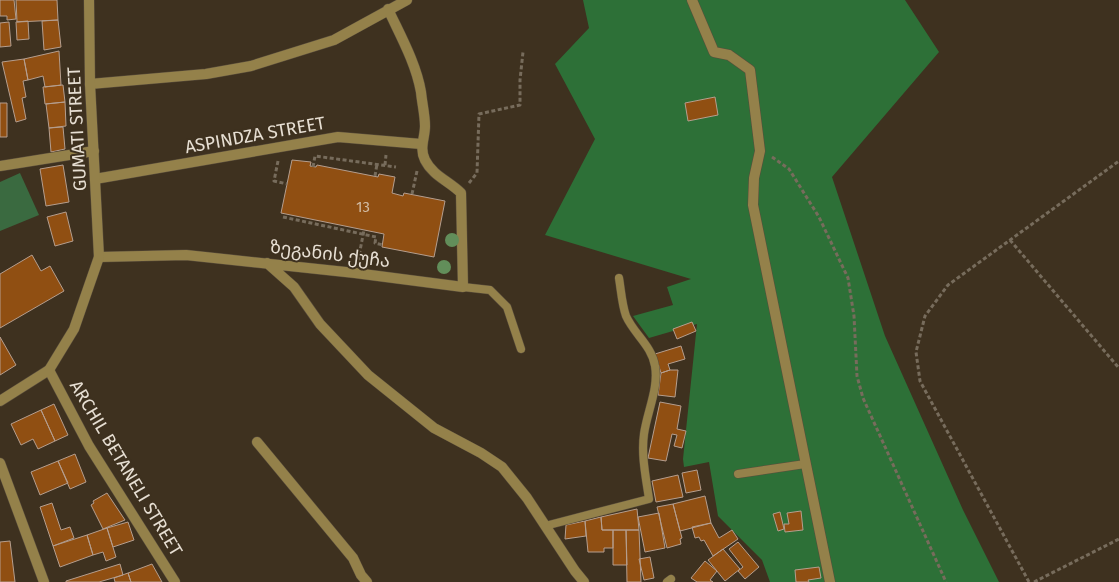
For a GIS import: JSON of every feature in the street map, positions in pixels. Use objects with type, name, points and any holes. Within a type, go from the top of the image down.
[{"type":"street","name":"GUMATI STREET","points":[[89,0],[90,84],[99,257]]},
{"type":"street","points":[[90,84],[206,74],[251,66],[334,40],[407,0]]},
{"type":"street","points":[[692,0],[714,52],[728,55],[750,70],[760,151],[754,178],[752,205],[830,582]]},
{"type":"street","points":[[388,9],[410,57],[420,90],[425,128],[421,144],[424,159],[434,173],[452,184],[462,193],[463,287]]},
{"type":"street","name":"ASPINDZA STREET","points":[[95,179],[338,138],[421,144]]},
{"type":"street","points":[[0,166],[94,152]]},
{"type":"street","name":"ზეგანის ქუჩა","points":[[99,257],[186,255],[463,287]]},
{"type":"street","points":[[0,401],[49,370],[74,329],[99,257]]},
{"type":"street","points":[[267,264],[294,287],[320,324],[368,375],[434,428],[481,453],[502,467],[527,498],[584,582]]},
{"type":"street","name":"ARCHIL BETANELI STREET","points":[[49,370],[90,446],[175,582]]},
{"type":"street","points":[[257,442],[353,558],[361,580]]},
{"type":"street","points":[[0,463],[44,582]]},
{"type":"lane","points":[[545,526],[649,499],[644,463],[644,435],[656,374],[655,364],[651,352],[626,316],[619,278]]},
{"type":"lane","name":"ზეგანის ქუჩა","points":[[463,287],[490,290],[507,307],[521,349]]},
{"type":"lane","points":[[738,474],[805,464]]},
{"type":"path","points":[[462,193],[477,173],[479,114],[520,105],[523,52]]},
{"type":"path","points":[[760,151],[778,160],[789,169],[819,217],[848,278],[854,316],[857,376],[863,398],[946,582]]},
{"type":"path","points":[[358,162],[360,152]]},
{"type":"path","points":[[279,153],[274,181],[287,184]]},
{"type":"path","points":[[385,165],[386,155]]},
{"type":"path","points":[[313,166],[315,156],[396,167]]},
{"type":"path","points":[[1029,582],[920,381],[916,352],[925,316],[948,285],[1119,161]]},
{"type":"path","points":[[375,176],[377,164]]},
{"type":"path","points":[[412,194],[418,166]]},
{"type":"path","points":[[283,217],[364,232],[376,237],[375,243],[382,244]]},
{"type":"path","points":[[360,248],[364,232]]},
{"type":"path","points":[[1010,240],[1118,367]]},
{"type":"path","points":[[1034,582],[1119,539]]},
{"type":"green space","points":[[583,0],[905,0],[939,52],[832,177],[885,336],[963,510],[999,582],[770,582],[762,560],[718,516],[709,462],[684,467],[683,459],[697,324],[649,338],[633,316],[673,305],[667,287],[691,279],[545,235],[595,139],[555,64],[589,28]]},
{"type":"green space","points":[[20,173],[39,215],[0,231],[0,182]]},
{"type":"building","points":[[0,0],[14,0],[16,19],[7,20],[7,16],[0,16]]},
{"type":"building","points":[[16,0],[57,0],[58,20],[17,22]]},
{"type":"building","points":[[58,20],[61,47],[44,50],[42,21]]},
{"type":"building","points":[[28,21],[29,39],[17,40],[16,22]]},
{"type":"building","points":[[9,22],[11,46],[0,47],[0,23]]},
{"type":"building","points":[[59,51],[61,85],[45,87],[43,76],[28,80],[24,59]]},
{"type":"building","points":[[24,59],[28,80],[23,81],[26,97],[22,98],[26,119],[16,122],[2,62]]},
{"type":"building","points":[[63,85],[65,102],[45,104],[43,87]]},
{"type":"building","points":[[715,97],[718,115],[688,121],[685,103]]},
{"type":"building","points":[[65,102],[66,126],[49,128],[46,104]]},
{"type":"building","points":[[0,103],[7,103],[7,137],[0,137]]},
{"type":"building","points":[[63,127],[65,149],[51,152],[49,128]]},
{"type":"building","points":[[292,160],[311,162],[310,166],[316,167],[317,165],[378,177],[379,174],[395,177],[392,193],[403,196],[404,193],[445,201],[434,257],[382,247],[384,234],[281,213]]},
{"type":"building","points":[[63,165],[69,202],[46,206],[40,169]]},
{"type":"building","points":[[66,212],[73,241],[55,246],[47,217]]},
{"type":"building","points":[[32,255],[41,271],[50,266],[64,291],[0,328],[0,274]]},
{"type":"building","points":[[692,322],[696,331],[677,339],[673,329]]},
{"type":"building","points":[[0,337],[16,365],[0,375]]},
{"type":"building","points":[[681,346],[685,359],[668,364],[670,370],[661,373],[655,354]]},
{"type":"building","points":[[678,370],[675,397],[658,395],[661,373]]},
{"type":"building","points":[[660,402],[681,406],[677,429],[686,431],[682,448],[674,446],[677,435],[672,434],[666,461],[648,458]]},
{"type":"building","points":[[54,404],[68,435],[55,441],[41,410]]},
{"type":"building","points":[[41,410],[55,441],[38,449],[33,439],[21,445],[11,424]]},
{"type":"building","points":[[75,454],[86,482],[70,489],[58,461]]},
{"type":"building","points":[[58,461],[68,483],[40,495],[31,472]]},
{"type":"building","points":[[697,470],[701,490],[686,493],[682,473]]},
{"type":"building","points":[[678,475],[683,497],[656,502],[652,481]]},
{"type":"building","points":[[107,493],[125,520],[103,529],[91,505],[94,503],[93,501]]},
{"type":"building","points":[[705,496],[711,523],[680,531],[673,504]]},
{"type":"building","points":[[52,503],[61,530],[70,527],[74,538],[53,546],[40,507]]},
{"type":"building","points":[[673,504],[682,538],[680,539],[681,544],[667,548],[657,507]]},
{"type":"building","points":[[637,509],[639,530],[602,530],[601,517]]},
{"type":"building","points":[[801,511],[803,530],[785,532],[784,524],[789,524],[787,513]]},
{"type":"building","points":[[780,512],[784,529],[778,531],[773,514]]},
{"type":"building","points":[[659,513],[665,548],[645,552],[638,517]]},
{"type":"building","points":[[601,517],[602,530],[613,530],[613,548],[604,548],[604,552],[588,552],[585,521]]},
{"type":"building","points":[[585,521],[586,536],[565,539],[566,525]]},
{"type":"building","points":[[128,522],[134,540],[113,547],[107,528]]},
{"type":"building","points":[[711,523],[719,538],[732,530],[738,539],[713,556],[704,540],[701,541],[699,537],[695,538],[692,527]]},
{"type":"building","points":[[107,528],[116,557],[106,561],[103,552],[93,555],[87,535]]},
{"type":"building","points":[[613,530],[626,530],[627,565],[613,565]]},
{"type":"building","points":[[626,530],[639,530],[641,582],[627,582]]},
{"type":"building","points":[[87,535],[93,555],[60,567],[53,546]]},
{"type":"building","points":[[10,541],[15,582],[0,582],[0,542]]},
{"type":"building","points":[[738,542],[759,567],[745,579],[738,571],[743,567],[729,549]]},
{"type":"building","points":[[723,549],[740,569],[725,581],[708,560]]},
{"type":"building","points":[[650,557],[654,578],[644,580],[639,559]]},
{"type":"building","points":[[705,561],[717,571],[710,580],[713,582],[697,582],[691,578]]},
{"type":"building","points":[[120,564],[123,575],[99,582],[66,582],[66,581]]},
{"type":"building","points":[[152,564],[162,582],[131,582],[128,573]]},
{"type":"building","points":[[819,567],[821,578],[808,580],[809,582],[796,582],[795,570]]},
{"type":"building","points":[[128,573],[131,582],[115,582],[114,578]]}]
